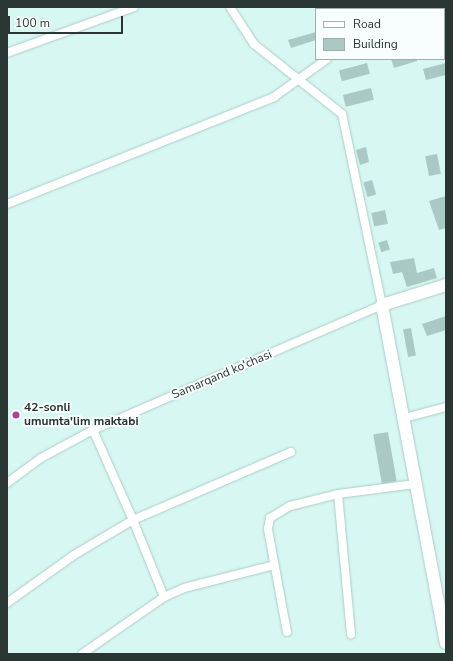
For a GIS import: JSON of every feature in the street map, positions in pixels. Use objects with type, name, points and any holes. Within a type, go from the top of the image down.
[{"type":"street","points":[[7,53],[134,7]]},
{"type":"street","points":[[230,7],[254,44],[342,114],[382,305],[446,643]]},
{"type":"street","points":[[7,204],[274,97],[327,60]]},
{"type":"street","name":"Samarqand ko'chasi","points":[[7,482],[40,458],[93,430],[382,305],[446,285]]},
{"type":"street","points":[[404,418],[446,407]]},
{"type":"street","points":[[93,430],[133,520],[164,597]]},
{"type":"street","points":[[7,603],[87,546],[133,520],[291,452]]},
{"type":"street","points":[[287,632],[268,529],[270,518],[290,506],[338,494],[415,484]]},
{"type":"street","points":[[338,494],[351,634]]},
{"type":"street","points":[[82,654],[164,597],[184,588],[274,565]]},
{"type":"building","points":[[315,32],[315,40],[291,48],[288,40]]},
{"type":"building","points":[[391,60],[417,60],[417,61],[394,68]]},
{"type":"building","points":[[367,63],[370,74],[342,81],[339,71]]},
{"type":"building","points":[[446,63],[446,75],[426,80],[423,69]]},
{"type":"building","points":[[371,88],[374,100],[346,107],[343,95]]},
{"type":"building","points":[[366,147],[369,162],[360,165],[356,150]]},
{"type":"building","points":[[437,154],[441,174],[429,176],[425,156]]},
{"type":"building","points":[[372,180],[376,194],[367,197],[363,182]]},
{"type":"building","points":[[446,196],[446,228],[439,230],[429,201]]},
{"type":"building","points":[[385,210],[388,224],[374,227],[371,213]]},
{"type":"building","points":[[387,240],[390,250],[381,252],[378,243]]},
{"type":"building","points":[[414,258],[417,273],[434,268],[437,278],[407,287],[402,272],[393,274],[390,262]]},
{"type":"building","points":[[446,316],[446,330],[427,336],[422,324]]},
{"type":"building","points":[[411,328],[416,356],[408,357],[403,329]]},
{"type":"building","points":[[388,432],[397,481],[382,484],[373,435]]},
{"type":"place","name":"42-sonli umumta'lim maktabi","points":[[16,415]]}]
